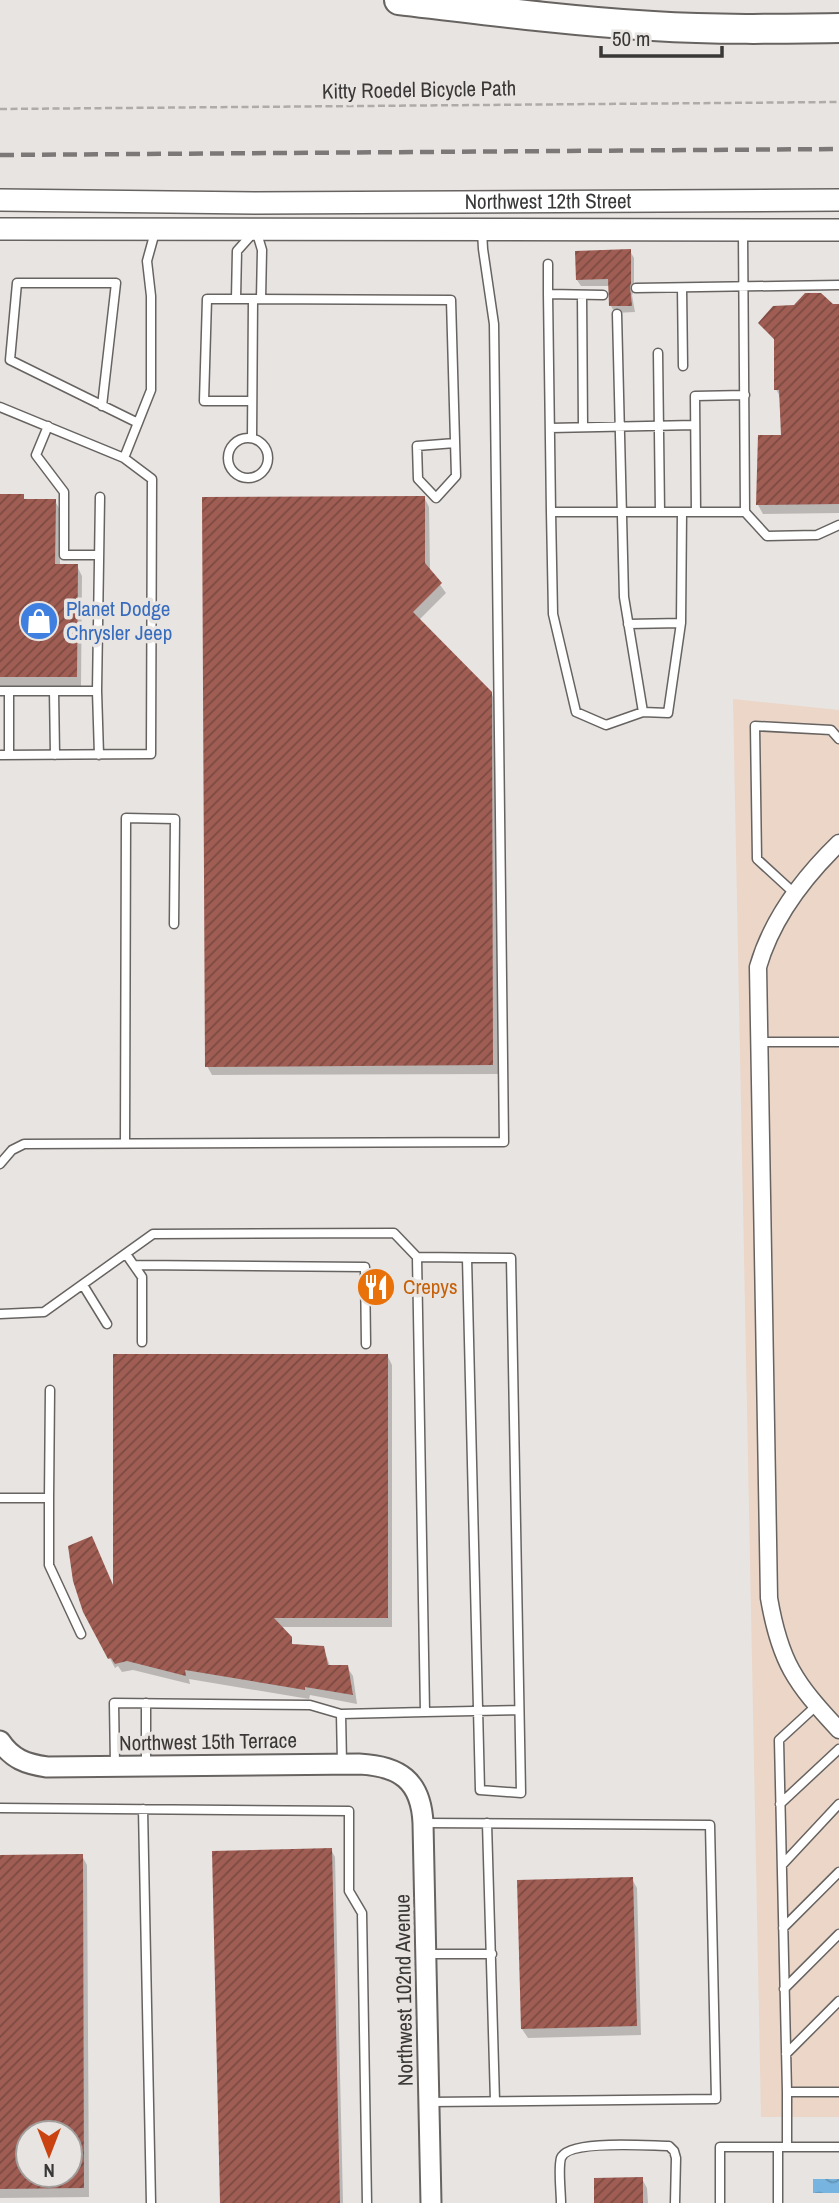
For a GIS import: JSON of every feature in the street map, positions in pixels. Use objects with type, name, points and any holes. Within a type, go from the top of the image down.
[{"type":"highway","points":[[398,0],[654,26],[839,28]]},
{"type":"main road","name":"Northwest 12th Street","points":[[0,200],[255,203],[839,200]]},
{"type":"main road","points":[[255,203],[256,230]]},
{"type":"main road","name":"Northwest 12th Street","points":[[0,229],[839,230]]},
{"type":"street","points":[[839,843],[793,892],[764,945],[758,967],[769,1598],[774,1629],[783,1658],[806,1695],[839,1730]]},
{"type":"street","name":"Northwest 15th Terrace","points":[[3,1749],[35,1766],[378,1765],[391,1769],[408,1781]]},
{"type":"street","name":"Northwest 102nd Avenue","points":[[408,1781],[418,1796],[423,1823],[431,2203]]},
{"type":"lane","points":[[124,458],[151,390],[151,296],[147,261],[156,229]]},
{"type":"lane","points":[[253,438],[257,299],[262,250],[256,230]]},
{"type":"lane","points":[[236,299],[237,251],[256,230]]},
{"type":"lane","points":[[743,230],[745,512],[767,536],[817,535],[839,525]]},
{"type":"lane","points":[[0,1164],[12,1150],[24,1143],[504,1142],[494,324],[482,231]]},
{"type":"lane","points":[[548,264],[553,614],[576,712],[606,725],[643,712],[668,713],[681,623],[682,512]]},
{"type":"lane","points":[[102,406],[116,283],[18,283],[10,360],[102,406],[138,424]]},
{"type":"lane","points":[[636,288],[839,285]]},
{"type":"lane","points":[[682,288],[683,366]]},
{"type":"lane","points":[[548,294],[603,295]]},
{"type":"lane","points":[[582,295],[583,428]]},
{"type":"lane","points":[[253,401],[204,401],[207,299],[452,300],[456,476],[436,498],[418,479],[416,446],[455,443]]},
{"type":"lane","points":[[617,314],[624,597],[643,712]]},
{"type":"lane","points":[[658,353],[660,512]]},
{"type":"lane","points":[[696,512],[695,396],[745,395]]},
{"type":"lane","points":[[0,407],[124,458],[152,479],[151,754],[4,755],[4,691],[97,691]]},
{"type":"lane","points":[[550,428],[695,425]]},
{"type":"lane","points":[[48,426],[36,455],[64,492],[64,555],[99,555]]},
{"type":"lane","points":[[253,438],[264,445],[268,459],[257,475],[243,477],[232,470],[227,457],[229,450],[239,439],[253,438]]},
{"type":"lane","points":[[99,755],[97,691],[100,497]]},
{"type":"lane","points":[[551,512],[745,512]]},
{"type":"lane","points":[[628,624],[681,623]]},
{"type":"lane","points":[[54,691],[55,755]]},
{"type":"lane","points":[[793,892],[757,859],[755,726],[831,730],[839,739]]},
{"type":"lane","points":[[125,1142],[126,818],[175,819],[174,925]]},
{"type":"lane","points":[[760,1042],[839,1042]]},
{"type":"lane","points":[[0,1314],[44,1312],[153,1234],[394,1233],[417,1257],[425,1713]]},
{"type":"lane","points":[[126,1254],[142,1277],[142,1342]]},
{"type":"lane","points":[[417,1257],[511,1258],[521,1793],[480,1790],[467,1258]]},
{"type":"lane","points":[[134,1265],[365,1267],[366,1344]]},
{"type":"lane","points":[[83,1285],[107,1324]]},
{"type":"lane","points":[[50,1390],[49,1565],[81,1634]]},
{"type":"lane","points":[[0,1498],[49,1499]]},
{"type":"lane","points":[[115,1766],[114,1703],[310,1705],[341,1714],[519,1710]]},
{"type":"lane","points":[[146,1703],[146,1766]]},
{"type":"lane","points":[[778,2203],[787,2092],[779,1741],[816,1706]]},
{"type":"lane","points":[[341,1714],[342,1764]]},
{"type":"lane","points":[[780,1804],[839,1749]]},
{"type":"lane","points":[[782,1865],[839,1804]]},
{"type":"lane","points":[[0,1808],[349,1811],[349,1891],[362,1913],[367,2203]]},
{"type":"lane","points":[[143,1809],[151,2203]]},
{"type":"lane","points":[[423,1823],[710,1825],[716,2099],[429,2102]]},
{"type":"lane","points":[[487,1823],[495,2101]]},
{"type":"lane","points":[[783,1928],[839,1872]]},
{"type":"lane","points":[[784,1989],[839,1934]]},
{"type":"lane","points":[[426,1954],[492,1954]]},
{"type":"lane","points":[[786,2054],[839,2001]]},
{"type":"lane","points":[[787,2092],[839,2092]]},
{"type":"lane","points":[[561,2203],[562,2158],[574,2148],[669,2146],[676,2158],[675,2203]]},
{"type":"lane","points":[[720,2203],[720,2147],[839,2147]]},
{"type":"path","name":"Kitty Roedel Bicycle Path","points":[[0,109],[839,102]]},
{"type":"shaded area","points":[[733,699],[839,710],[839,2117],[761,2117]]},
{"type":"water","points":[[813,2179],[839,2179],[839,2193],[813,2193]]},
{"type":"building","points":[[631,249],[632,306],[609,306],[608,279],[576,280],[575,251]]},
{"type":"building","points":[[805,293],[821,293],[833,304],[839,304],[839,504],[756,505],[758,435],[781,435],[779,390],[774,390],[774,339],[758,323],[773,306],[794,305]]},
{"type":"building","name":"Planet Dodge Chrysler Jeep","points":[[0,494],[24,494],[24,499],[56,499],[55,564],[78,564],[77,677],[0,677]]},
{"type":"building","points":[[425,496],[425,563],[442,583],[413,612],[492,692],[493,1065],[205,1067],[202,497]]},
{"type":"building","points":[[113,1354],[388,1354],[388,1618],[274,1618],[292,1637],[292,1644],[324,1646],[328,1665],[348,1665],[353,1695],[305,1687],[305,1690],[185,1670],[186,1676],[127,1661],[115,1664],[111,1658],[108,1659],[83,1612],[73,1581],[68,1546],[92,1536],[113,1585]]},
{"type":"building","points":[[332,1848],[340,2203],[220,2203],[212,1851]]},
{"type":"building","points":[[83,1854],[84,2119],[14,2119],[14,2189],[0,2189],[0,1855]]},
{"type":"building","points":[[633,1877],[637,2026],[521,2029],[517,1880]]},
{"type":"building","points":[[643,2177],[643,2203],[594,2203],[594,2178]]},
{"type":"railway","points":[[0,155],[839,149]]},
{"type":"place","name":"Planet Dodge Chrysler Jeep","points":[[39,621]]},
{"type":"place","name":"Crepys","points":[[376,1287]]}]
